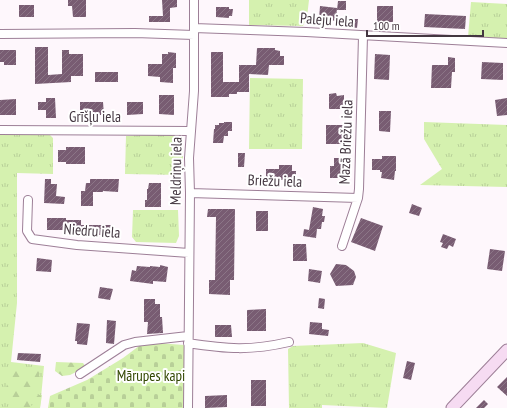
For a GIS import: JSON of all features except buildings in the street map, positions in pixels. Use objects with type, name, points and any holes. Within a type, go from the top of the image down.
[{"type":"main road","points":[[452,408],[507,350]]},
{"type":"street","name":"Meldriņu iela","points":[[188,408],[190,193],[188,158],[194,91],[194,0]]},
{"type":"street","name":"Paleju iela","points":[[0,34],[194,31],[306,32],[507,43]]},
{"type":"street","name":"Mazā Briežu iela","points":[[342,246],[358,198],[363,36]]},
{"type":"street","name":"Grīšļu iela","points":[[0,130],[190,130]]},
{"type":"street","name":"Briežu iela","points":[[190,193],[358,198]]},
{"type":"street","name":"Niedru iela","points":[[28,200],[27,231],[32,239],[77,245],[189,253]]},
{"type":"street","points":[[80,374],[124,345],[136,342],[188,340],[221,348],[238,349],[268,347],[289,342]]},
{"type":"green space","points":[[249,0],[309,0],[307,17],[303,26],[249,25]]},
{"type":"green space","points":[[471,2],[507,4],[507,39],[468,37]]},
{"type":"green space","points":[[250,78],[303,79],[302,149],[249,149]]},
{"type":"green space","points":[[424,122],[507,125],[507,187],[420,185],[442,169],[424,139]]},
{"type":"green space","points":[[0,133],[48,133],[53,138],[53,174],[17,173],[17,303],[11,362],[44,366],[40,408],[0,408]]},
{"type":"green space","points":[[183,133],[183,175],[125,174],[126,136]]},
{"type":"green space","points":[[133,210],[178,210],[179,236],[176,243],[136,242],[132,237]]},
{"type":"green space","name":"Mārupes kapi","points":[[158,343],[184,345],[184,408],[48,408],[50,396],[87,380],[123,358],[139,346]]},
{"type":"green space","points":[[363,343],[396,353],[387,408],[322,405],[322,408],[289,408],[288,349],[293,346]]},
{"type":"green space","points":[[56,362],[83,363],[86,367],[70,375],[62,376],[55,371]]},
{"type":"green space","points":[[43,366],[39,375],[40,380],[31,396],[32,399],[30,405],[33,406],[34,400],[38,395],[42,395],[40,408],[22,408],[22,403],[18,405],[15,402],[11,403],[9,406],[6,390],[9,372],[12,369],[20,371],[21,368],[15,367],[36,368]]}]
